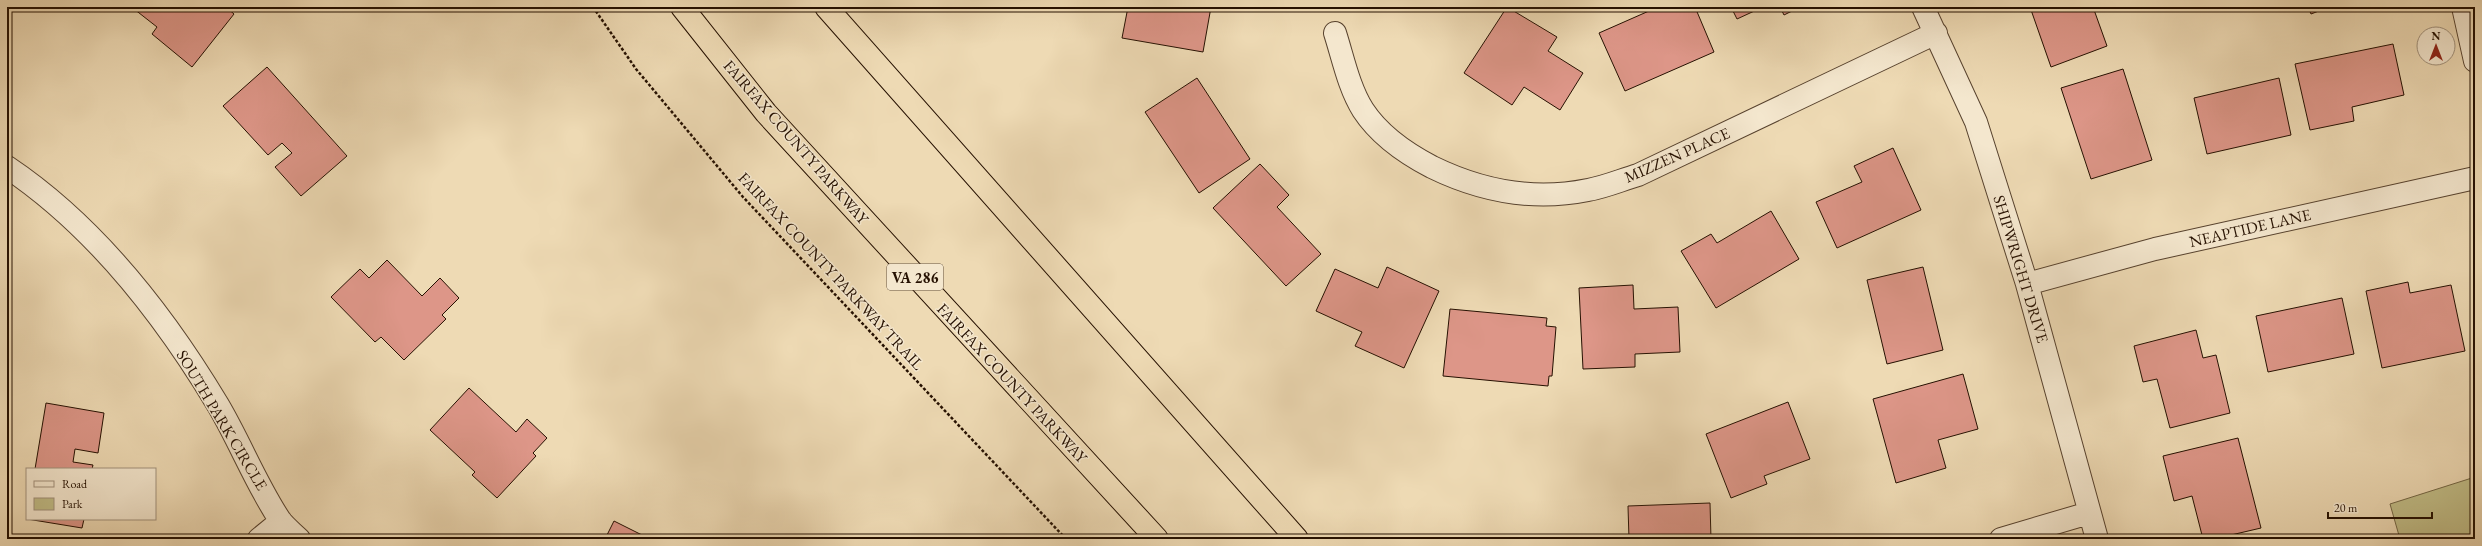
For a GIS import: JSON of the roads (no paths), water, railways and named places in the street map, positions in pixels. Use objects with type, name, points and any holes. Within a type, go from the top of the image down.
[{"type":"highway","name":"FAIRFAX COUNTY PARKWAY","points":[[682,7],[766,113],[1157,539]]},
{"type":"highway","points":[[826,7],[1297,539]]},
{"type":"street","name":"SHIPWRIGHT DRIVE","points":[[1923,7],[1976,122],[2027,284],[2097,539]]},
{"type":"street","points":[[2463,7],[2475,61]]},
{"type":"street","name":"MIZZEN PLACE","points":[[1335,33],[1357,99],[1364,111],[1381,132],[1410,156],[1459,180],[1499,192],[1541,195],[1588,190],[1638,175],[1936,33]]},
{"type":"street","name":"SOUTH PARK CIRCLE","points":[[7,167],[58,207],[103,250],[147,302],[218,406],[281,521],[299,539]]},
{"type":"street","name":"NEAPTIDE LANE","points":[[2027,284],[2155,249],[2475,178]]},
{"type":"street","points":[[2001,539],[2089,513]]},
{"type":"street","points":[[259,539],[281,521]]}]
